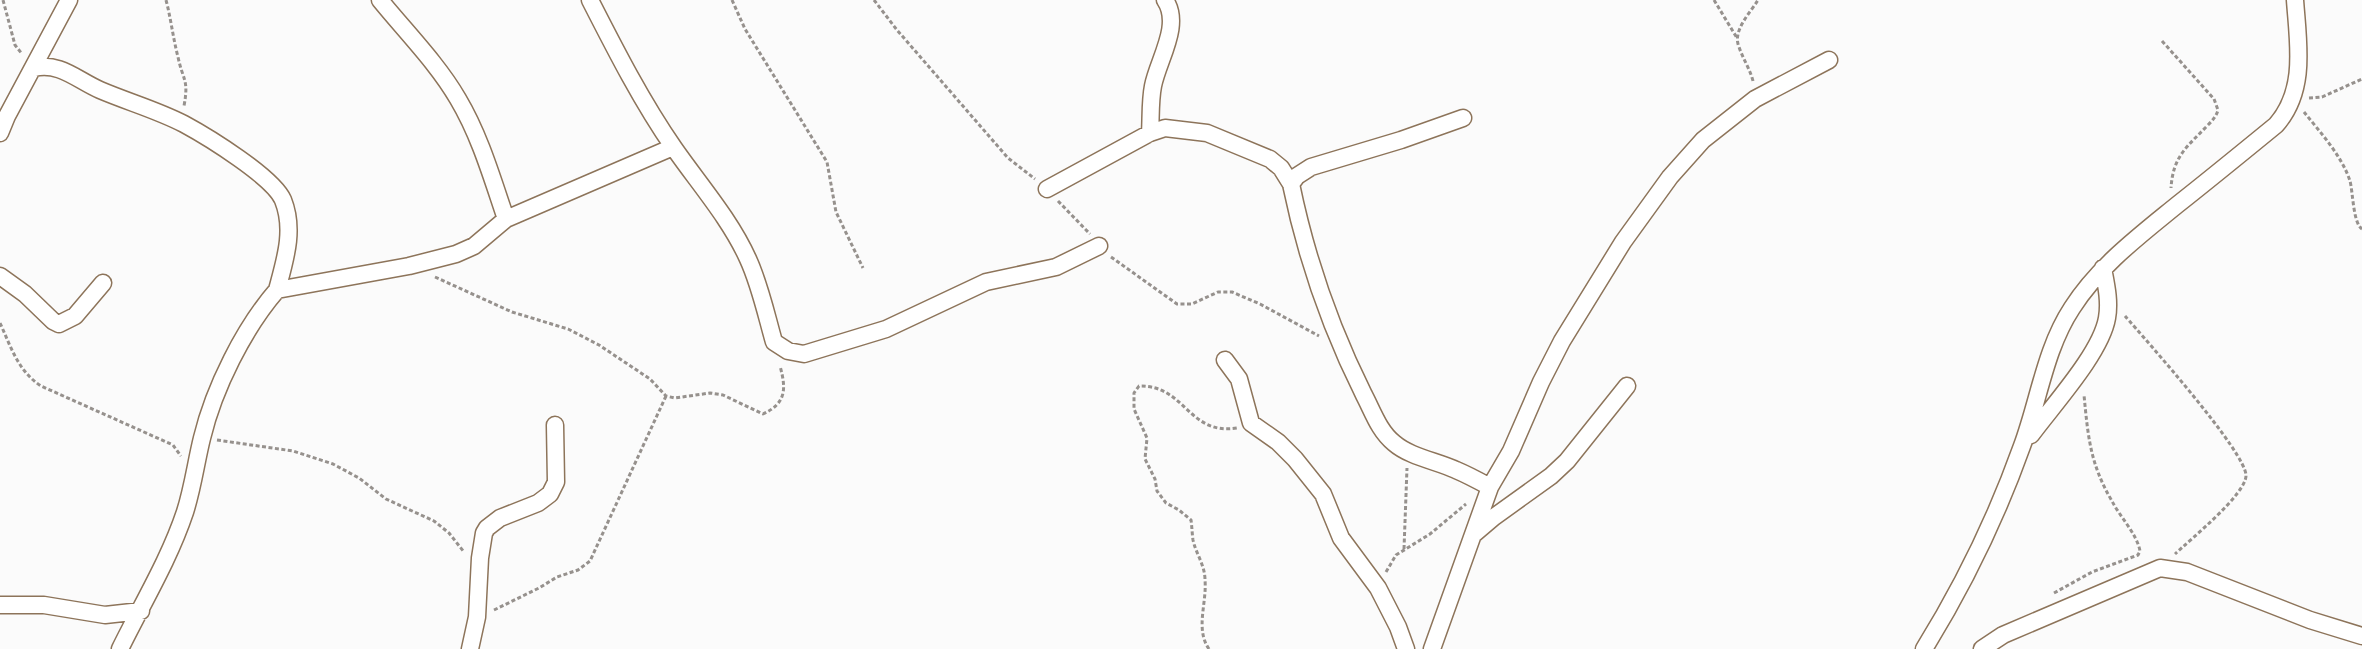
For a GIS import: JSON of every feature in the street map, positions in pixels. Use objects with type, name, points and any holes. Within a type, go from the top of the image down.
[{"type":"street","points":[[0,133],[3,119],[34,68],[69,0]]},
{"type":"street","points":[[380,0],[428,57],[457,97],[478,136],[506,218]]},
{"type":"street","points":[[590,0],[636,89],[673,147],[730,226],[748,258],[757,282],[774,342],[788,351],[804,354],[886,329],[986,282],[1056,267],[1099,246]]},
{"type":"street","points":[[1150,133],[1152,87],[1171,27],[1170,8],[1165,0]]},
{"type":"street","points":[[1924,649],[1954,601],[1971,566],[2022,446],[2055,338],[2072,307],[2103,268],[2173,208],[2276,125],[2288,112],[2294,98],[2300,66],[2295,0]]},
{"type":"street","points":[[1432,649],[1490,487],[1511,451],[1541,382],[1562,341],[1623,242],[1670,177],[1703,140],[1755,99],[1829,60]]},
{"type":"street","points":[[34,68],[45,65],[55,66],[99,90],[185,124],[255,171],[271,184],[282,199],[289,223],[286,256],[277,290],[254,320],[216,396],[202,437],[184,514],[141,611],[120,649]]},
{"type":"street","points":[[1291,184],[1297,176],[1311,168],[1401,140],[1462,118]]},
{"type":"street","points":[[1047,188],[1150,133],[1165,128],[1207,133],[1270,159],[1281,168],[1291,184],[1305,245],[1320,289],[1344,349],[1382,430],[1394,444],[1405,450],[1457,470],[1490,487]]},
{"type":"street","points":[[277,290],[409,266],[456,254],[474,246],[506,218],[673,147]]},
{"type":"street","points":[[2022,446],[2081,370],[2103,332],[2107,318],[2108,296],[2103,268]]},
{"type":"street","points":[[0,276],[25,294],[52,321],[59,324],[68,321],[78,313],[104,283]]},
{"type":"street","points":[[1224,360],[1240,379],[1251,423],[1278,442],[1309,474],[1323,494],[1341,538],[1378,588],[1398,627],[1406,649]]},
{"type":"street","points":[[1472,536],[1494,517],[1551,476],[1567,461],[1627,386]]},
{"type":"street","points":[[470,649],[478,618],[482,539],[487,528],[500,518],[538,504],[550,494],[555,486],[557,440],[555,425]]},
{"type":"street","points":[[1982,649],[2003,635],[2160,568],[2187,572],[2310,620],[2362,636]]},
{"type":"street","points":[[0,605],[44,605],[105,615],[141,611]]},
{"type":"street","points":[[131,629],[134,649]]},
{"type":"path","points":[[3,0],[15,45],[34,68]]},
{"type":"path","points":[[166,0],[178,59],[186,78],[187,88],[183,111],[185,124]]},
{"type":"path","points":[[732,0],[745,29],[827,162],[836,212],[863,268]]},
{"type":"path","points":[[874,0],[897,30],[1008,158],[1047,188],[1099,246],[1138,278],[1177,304],[1192,304],[1218,292],[1232,292],[1260,304],[1344,349]]},
{"type":"path","points":[[1714,0],[1737,38],[1738,46],[1753,79],[1755,99]]},
{"type":"path","points":[[1737,38],[1741,25],[1758,0]]},
{"type":"path","points":[[2162,41],[2214,98],[2218,110],[2214,118],[2180,153],[2172,176],[2173,208]]},
{"type":"path","points":[[2294,98],[2322,97],[2362,79]]},
{"type":"path","points":[[2294,98],[2344,168],[2350,181],[2356,222],[2362,229]]},
{"type":"path","points":[[409,266],[512,312],[568,329],[600,345],[650,378],[666,396],[676,398],[710,393],[723,395],[763,414],[773,409],[781,400],[785,384],[774,342]]},
{"type":"path","points":[[2108,296],[2220,430],[2243,464],[2246,476],[2242,488],[2222,510],[2160,568]]},
{"type":"path","points":[[0,323],[20,366],[28,378],[41,386],[173,445],[179,450],[193,482]]},
{"type":"path","points":[[2051,595],[2092,572],[2138,555],[2140,551],[2111,501],[2088,444],[2081,370]]},
{"type":"path","points":[[1209,649],[1203,637],[1202,629],[1206,581],[1203,564],[1193,540],[1191,520],[1179,510],[1166,503],[1157,491],[1155,479],[1145,460],[1147,438],[1134,409],[1134,393],[1140,386],[1162,389],[1172,395],[1201,422],[1214,429],[1238,428],[1251,423]]},
{"type":"path","points":[[478,618],[557,577],[578,570],[590,561],[666,396]]},
{"type":"path","points":[[202,437],[293,451],[340,468],[359,478],[386,499],[434,521],[449,533],[479,573]]},
{"type":"path","points":[[1404,550],[1408,494],[1405,450]]},
{"type":"path","points":[[1378,588],[1390,563],[1404,550],[1430,534],[1467,503]]}]
